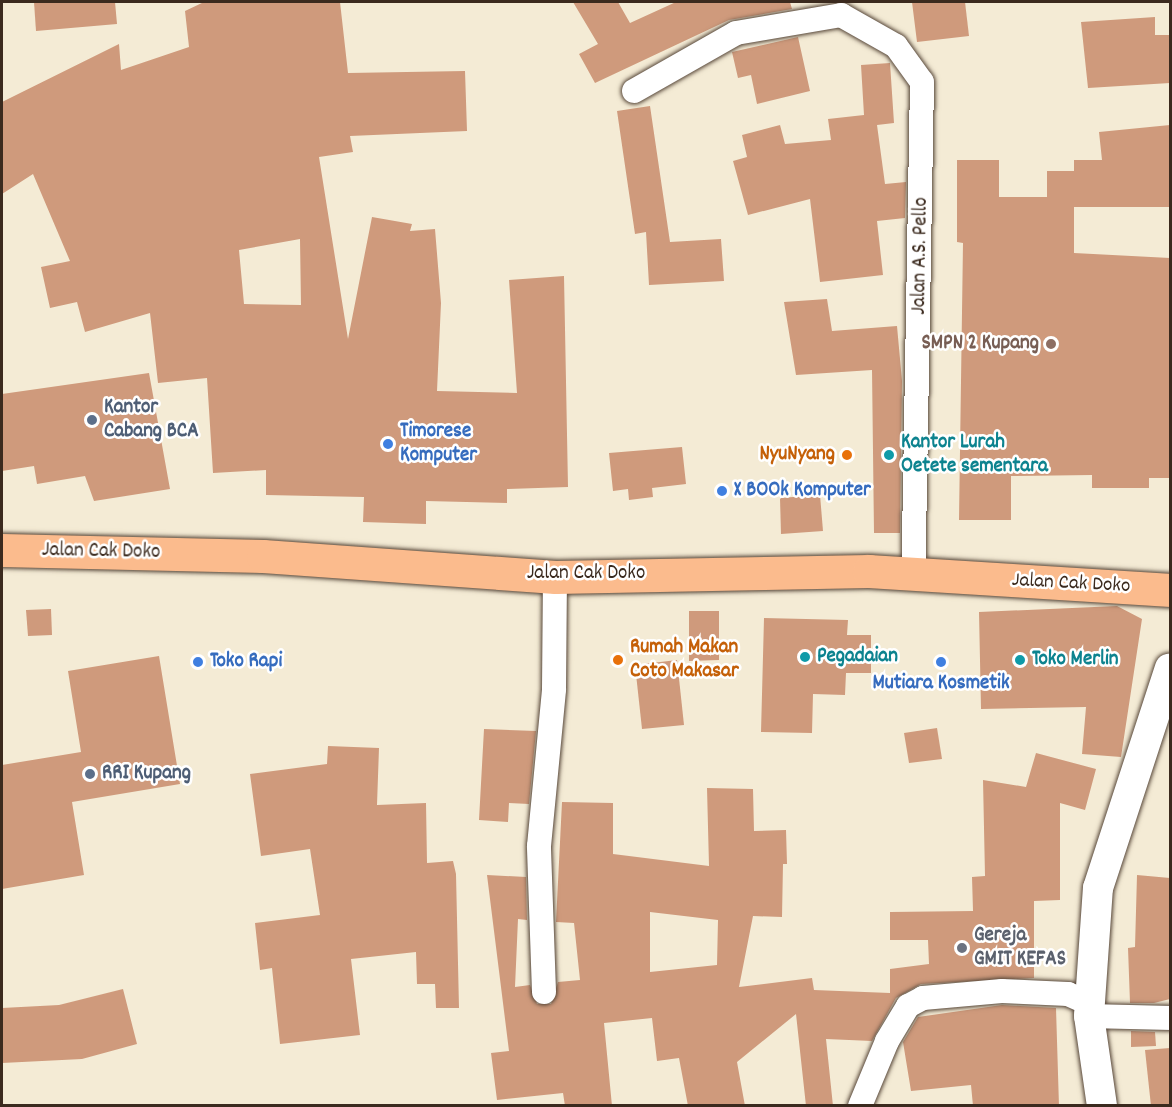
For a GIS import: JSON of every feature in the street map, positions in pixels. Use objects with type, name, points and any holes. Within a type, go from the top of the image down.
[{"type":"main road","name":"Jalan Cak Doko","points":[[2,550],[263,556],[555,577],[913,574],[1170,590]]},
{"type":"street","name":"Jalan A.S. Pello","points":[[852,10],[896,46],[922,82],[913,574]]},
{"type":"street","points":[[634,91],[736,33],[841,15],[852,10]]},
{"type":"street","points":[[543,992],[539,846],[554,689],[555,577]]},
{"type":"street","points":[[1102,1106],[1089,1010],[1098,888],[1170,668]]},
{"type":"street","points":[[860,1106],[887,1041],[908,1006],[923,998],[1002,991],[1068,994],[1089,1010],[1170,1018]]},
{"type":"building","points":[[34,2],[115,2],[117,24],[36,31]]},
{"type":"building","points":[[204,2],[340,2],[348,73],[465,71],[467,131],[350,136],[353,152],[319,157],[348,339],[372,217],[412,224],[410,231],[435,229],[441,303],[437,391],[517,393],[509,280],[564,276],[568,487],[507,489],[507,503],[426,501],[426,524],[363,522],[364,497],[266,495],[266,470],[213,473],[207,378],[158,383],[150,313],[85,332],[77,302],[50,308],[41,267],[70,261],[33,174],[2,194],[2,102],[119,44],[121,70],[189,47],[185,11]],"holes":[[[300,239],[301,305],[244,304],[239,250]]]},
{"type":"building","points":[[573,2],[618,2],[630,23],[676,2],[790,2],[792,9],[729,20],[595,83],[579,54],[598,44]]},
{"type":"building","points":[[912,2],[965,2],[969,36],[917,42]]},
{"type":"building","points":[[1155,17],[1155,35],[1170,35],[1170,83],[1088,88],[1081,22]]},
{"type":"building","points":[[798,37],[810,91],[757,104],[751,75],[738,78],[732,52]]},
{"type":"building","points":[[890,63],[894,123],[877,125],[885,184],[906,182],[905,218],[877,221],[883,275],[820,282],[810,199],[748,215],[733,161],[747,157],[742,135],[780,125],[785,144],[831,140],[828,119],[864,115],[861,65]]},
{"type":"building","points":[[650,106],[670,242],[721,239],[724,281],[649,285],[646,232],[635,234],[617,111]]},
{"type":"building","name":"SMPN 2 Kupang","points":[[1170,125],[1170,207],[1074,207],[1074,253],[1170,258],[1170,478],[1149,478],[1149,488],[1092,488],[1092,475],[1011,476],[1011,520],[959,520],[963,243],[957,242],[957,160],[999,160],[999,197],[1047,197],[1047,171],[1074,171],[1074,160],[1102,160],[1099,132]]},
{"type":"building","points":[[827,299],[832,331],[897,326],[902,381],[900,533],[874,533],[872,370],[796,375],[784,302]]},
{"type":"building","points":[[149,373],[170,489],[94,501],[85,476],[37,484],[34,466],[2,471],[2,394]]},
{"type":"building","points":[[682,447],[686,484],[652,488],[653,497],[629,500],[628,489],[613,491],[609,453]]},
{"type":"building","points":[[820,495],[823,531],[781,534],[780,498]]},
{"type":"building","points":[[1117,606],[1142,619],[1121,757],[1082,754],[1086,707],[981,709],[979,612]]},
{"type":"building","points":[[51,609],[52,635],[28,636],[26,610]]},
{"type":"building","points":[[689,611],[719,611],[719,660],[689,661]]},
{"type":"building","name":"Pegadaian","points":[[764,618],[848,620],[847,635],[871,635],[871,673],[846,673],[845,695],[813,694],[812,733],[761,732]]},
{"type":"building","name":"RRI Kupang","points":[[159,656],[180,784],[72,802],[84,875],[2,889],[2,765],[81,752],[68,671]]},
{"type":"building","points":[[677,660],[684,725],[642,729],[635,665]]},
{"type":"building","points":[[937,728],[942,759],[909,763],[904,733]]},
{"type":"building","points":[[484,729],[536,731],[529,804],[509,803],[508,822],[479,820]]},
{"type":"building","points":[[328,746],[379,748],[377,805],[426,803],[427,863],[453,861],[456,874],[459,1008],[436,1008],[435,984],[417,984],[416,952],[351,959],[360,1035],[280,1044],[272,968],[260,970],[255,923],[320,915],[310,849],[261,856],[250,774],[327,764]]},
{"type":"building","points":[[1036,753],[1096,769],[1085,810],[1060,803],[1060,900],[1034,901],[1034,978],[921,984],[896,998],[872,1041],[826,1039],[833,1106],[806,1106],[796,1014],[737,1062],[745,1106],[688,1106],[679,1058],[657,1061],[652,1018],[604,1023],[612,1106],[565,1106],[563,1093],[497,1100],[491,1053],[509,1051],[487,875],[526,877],[527,920],[518,919],[515,987],[530,985],[537,1004],[551,1004],[558,982],[580,980],[574,923],[556,922],[562,802],[613,803],[613,854],[709,866],[707,788],[753,789],[754,831],[786,830],[787,864],[783,864],[782,917],[753,916],[739,987],[812,978],[814,990],[890,993],[890,969],[929,964],[928,940],[890,940],[890,912],[973,911],[972,877],[985,876],[983,780],[1026,787]],"holes":[[[650,912],[718,920],[717,965],[650,972]]]},
{"type":"building","points":[[1137,875],[1170,878],[1170,999],[1154,1003],[1130,1003],[1128,948],[1135,947]]},
{"type":"building","points":[[123,989],[137,1044],[82,1059],[2,1063],[2,1008],[59,1005]]},
{"type":"building","points":[[1002,1005],[1056,1008],[1059,1106],[973,1106],[971,1085],[911,1091],[903,1042],[918,1017]]},
{"type":"building","points":[[1131,1031],[1155,1032],[1156,1046],[1131,1047]]},
{"type":"building","points":[[1170,1048],[1170,1106],[1151,1106],[1145,1050]]},
{"type":"place","name":"SMPN 2 Kupang","points":[[1051,344]]},
{"type":"place","name":"Kantor Cabang BCA","points":[[92,420]]},
{"type":"place","name":"Timorese Komputer","points":[[388,444]]},
{"type":"place","name":"NyuNyang","points":[[847,455]]},
{"type":"place","name":"Kantor Lurah Oetete sementara","points":[[889,455]]},
{"type":"place","name":"X BOOk Komputer","points":[[722,491]]},
{"type":"place","name":"Pegadaian","points":[[805,657]]},
{"type":"place","name":"Rumah Makan Coto Makasar","points":[[618,660]]},
{"type":"place","name":"Toko Merlin","points":[[1020,660]]},
{"type":"place","name":"Toko Rapi","points":[[198,662]]},
{"type":"place","name":"Mutiara Kosmetik","points":[[941,662]]},
{"type":"place","name":"RRI Kupang","points":[[90,774]]},
{"type":"place","name":"Gereja GMIT KEFAS","points":[[962,948]]}]
